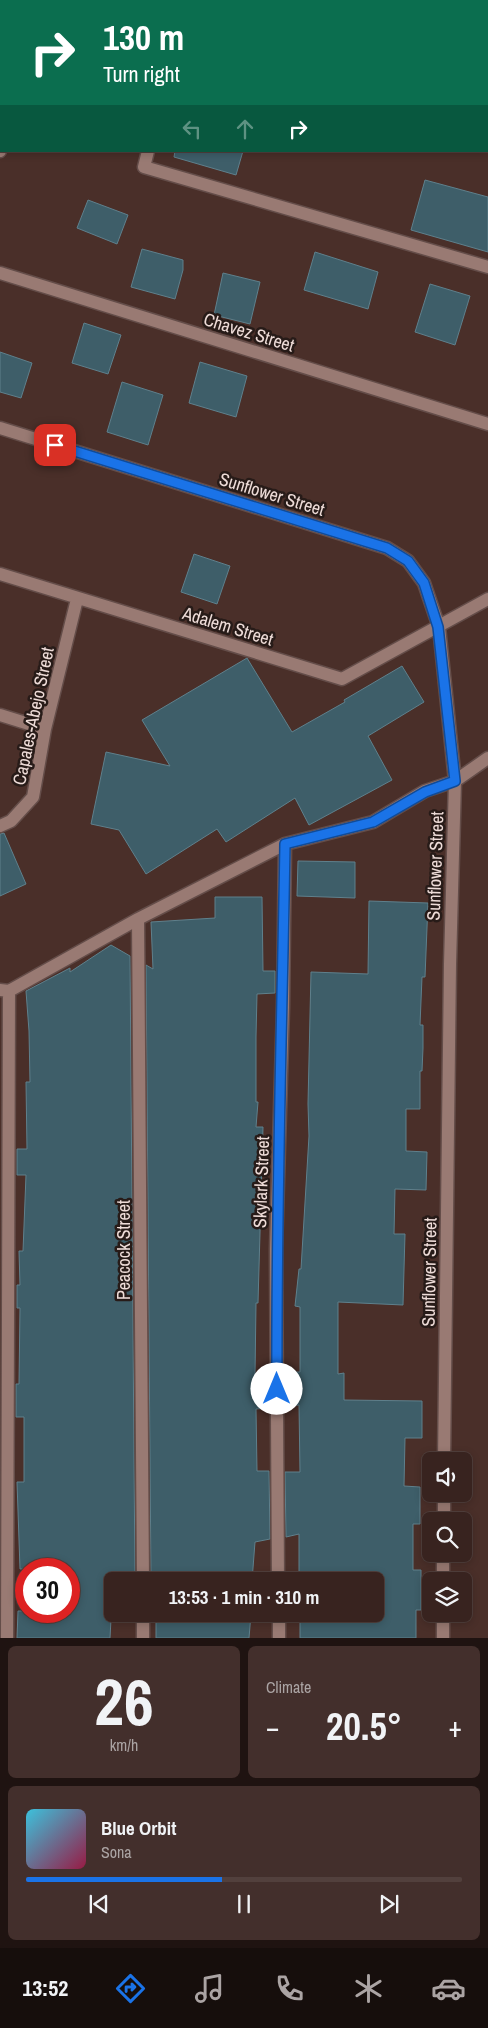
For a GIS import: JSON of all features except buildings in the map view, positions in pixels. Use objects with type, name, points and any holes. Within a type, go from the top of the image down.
[{"type":"street","points":[[148,152],[144,167],[488,267]]},
{"type":"street","name":"Chavez Street","points":[[0,273],[488,424]]},
{"type":"street","name":"Sunflower Street","points":[[0,428],[387,548],[408,561],[424,583],[438,627],[455,781],[450,964],[444,1452]]},
{"type":"street","name":"Adalem Street","points":[[0,574],[77,599],[342,678],[438,627]]},
{"type":"street","name":"Capales-Abejo Street","points":[[0,826],[11,821],[33,796],[45,729],[77,599]]},
{"type":"street","points":[[438,627],[488,599]]},
{"type":"street","points":[[0,715],[45,729]]},
{"type":"street","points":[[7,1638],[4,991],[138,919],[285,844],[373,822],[425,792],[455,781],[488,758]]},
{"type":"street","name":"Skylark Street","points":[[278,1572],[276,1249],[283,1006],[285,844]]},
{"type":"street","name":"Peacock Street","points":[[138,919],[143,1572]]},
{"type":"street","points":[[143,1622],[143,1638]]},
{"type":"street","points":[[279,1622],[279,1638]]},
{"type":"street","points":[[443,1622],[443,1638]]},
{"type":"route","points":[[55,445],[387,548],[408,561],[424,583],[438,627],[455,781],[425,792],[373,822],[285,844],[283,1006],[276,1249],[277,1389]]}]
